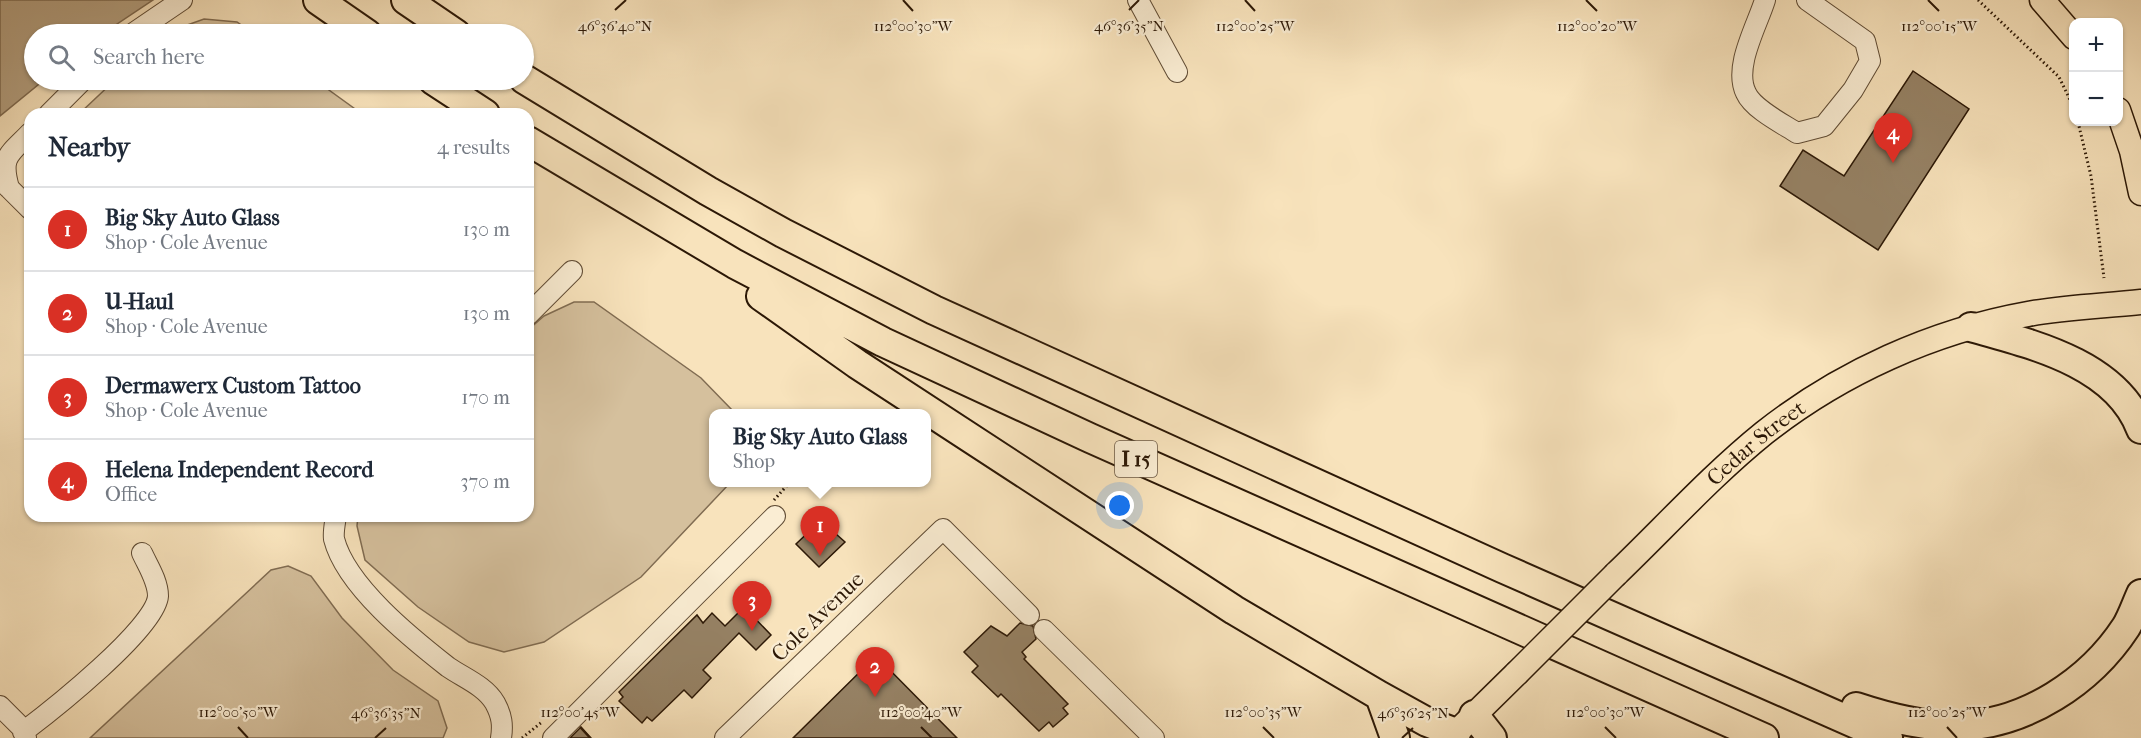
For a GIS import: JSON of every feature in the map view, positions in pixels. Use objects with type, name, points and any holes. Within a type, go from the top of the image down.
[{"type":"highway","points":[[318,0],[353,24]]},
{"type":"highway","points":[[406,0],[441,24]]},
{"type":"highway","name":"I 15","points":[[534,85],[718,197],[934,310],[1480,558],[1888,738]]},
{"type":"highway","points":[[448,90],[476,108]]},
{"type":"highway","name":"I 15","points":[[534,145],[637,208],[784,292],[987,392],[1764,738]]},
{"type":"highway","points":[[637,208],[857,364],[926,409]]},
{"type":"highway","points":[[1971,327],[2046,350],[2097,375],[2119,394],[2141,429]]},
{"type":"highway","points":[[931,412],[1234,610],[1380,696],[1430,723],[1492,738]]},
{"type":"highway","points":[[1790,694],[1806,688],[1901,721],[1959,726],[2001,720],[2034,708],[2086,673],[2103,657],[2127,626],[2141,594]]},
{"type":"highway","points":[[1380,696],[1395,738]]},
{"type":"main road","points":[[2042,0],[2069,32]]},
{"type":"main road","points":[[2123,123],[2130,141],[2141,193]]},
{"type":"main road","name":"Cedar Street","points":[[1458,731],[1740,454],[1787,416],[1879,361],[1971,327],[2028,314],[2141,302]]},
{"type":"street","points":[[147,24],[182,0]]},
{"type":"street","points":[[1137,0],[1178,72]]},
{"type":"street","points":[[1765,0],[1742,63],[1746,94],[1766,114],[1797,133],[1824,126],[1853,90],[1870,61],[1865,41],[1807,0]]},
{"type":"street","points":[[55,108],[73,90]]},
{"type":"street","points":[[24,139],[8,156],[3,167],[4,183],[24,203]]},
{"type":"street","points":[[534,309],[572,270]]},
{"type":"street","points":[[553,738],[775,516]]},
{"type":"street","points":[[335,522],[333,537],[350,572],[410,635],[449,668],[478,686],[494,702],[503,723],[501,738]]},
{"type":"street","name":"Cole Avenue","points":[[725,738],[943,529],[1029,615]]},
{"type":"street","points":[[0,706],[24,735],[145,622],[158,597],[155,580],[142,553]]},
{"type":"street","points":[[1044,630],[1154,738]]},
{"type":"path","points":[[1978,0],[2059,77],[2069,99]]},
{"type":"path","points":[[2079,126],[2091,176],[2104,278]]},
{"type":"shaded area","points":[[0,0],[153,0],[117,24],[24,24],[24,90],[32,90],[0,116]]},
{"type":"shaded area","points":[[204,19],[240,24],[190,24]]},
{"type":"shaded area","points":[[104,90],[329,90],[354,108],[85,108]]},
{"type":"shaded area","points":[[574,302],[594,302],[701,378],[731,409],[709,409],[709,487],[726,487],[641,577],[544,642],[504,652],[469,642],[418,607],[365,560],[357,522],[534,522],[534,325],[544,316]]},
{"type":"shaded area","points":[[288,566],[311,576],[342,618],[393,670],[438,701],[447,728],[443,738],[90,738],[271,570]]},
{"type":"building","points":[[1913,71],[1969,109],[1878,250],[1780,186],[1803,150],[1844,176]]},
{"type":"building","points":[[817,524],[823,530],[827,526],[845,542],[819,567],[796,544]]},
{"type":"building","points":[[744,607],[771,635],[756,650],[739,633],[703,670],[711,678],[692,698],[684,690],[652,721],[647,717],[642,723],[619,701],[623,697],[619,692],[697,615],[703,623],[712,613],[725,626]]},
{"type":"building","points":[[1020,623],[1033,626],[1036,639],[1022,652],[1026,657],[1024,659],[1068,704],[1063,708],[1068,714],[1053,727],[1049,722],[1039,731],[1001,694],[998,697],[972,672],[978,666],[964,652],[991,626],[1007,636]]},
{"type":"building","points":[[876,656],[957,738],[793,738]]},
{"type":"building","points":[[581,727],[591,738],[570,738]]},
{"type":"place","name":"Helena Independent Record","points":[[1893,163]]},
{"type":"place","name":"Big Sky Auto Glass","points":[[820,556]]},
{"type":"place","name":"Dermawerx Custom Tattoo","points":[[752,631]]},
{"type":"place","name":"U-Haul","points":[[875,697]]}]
